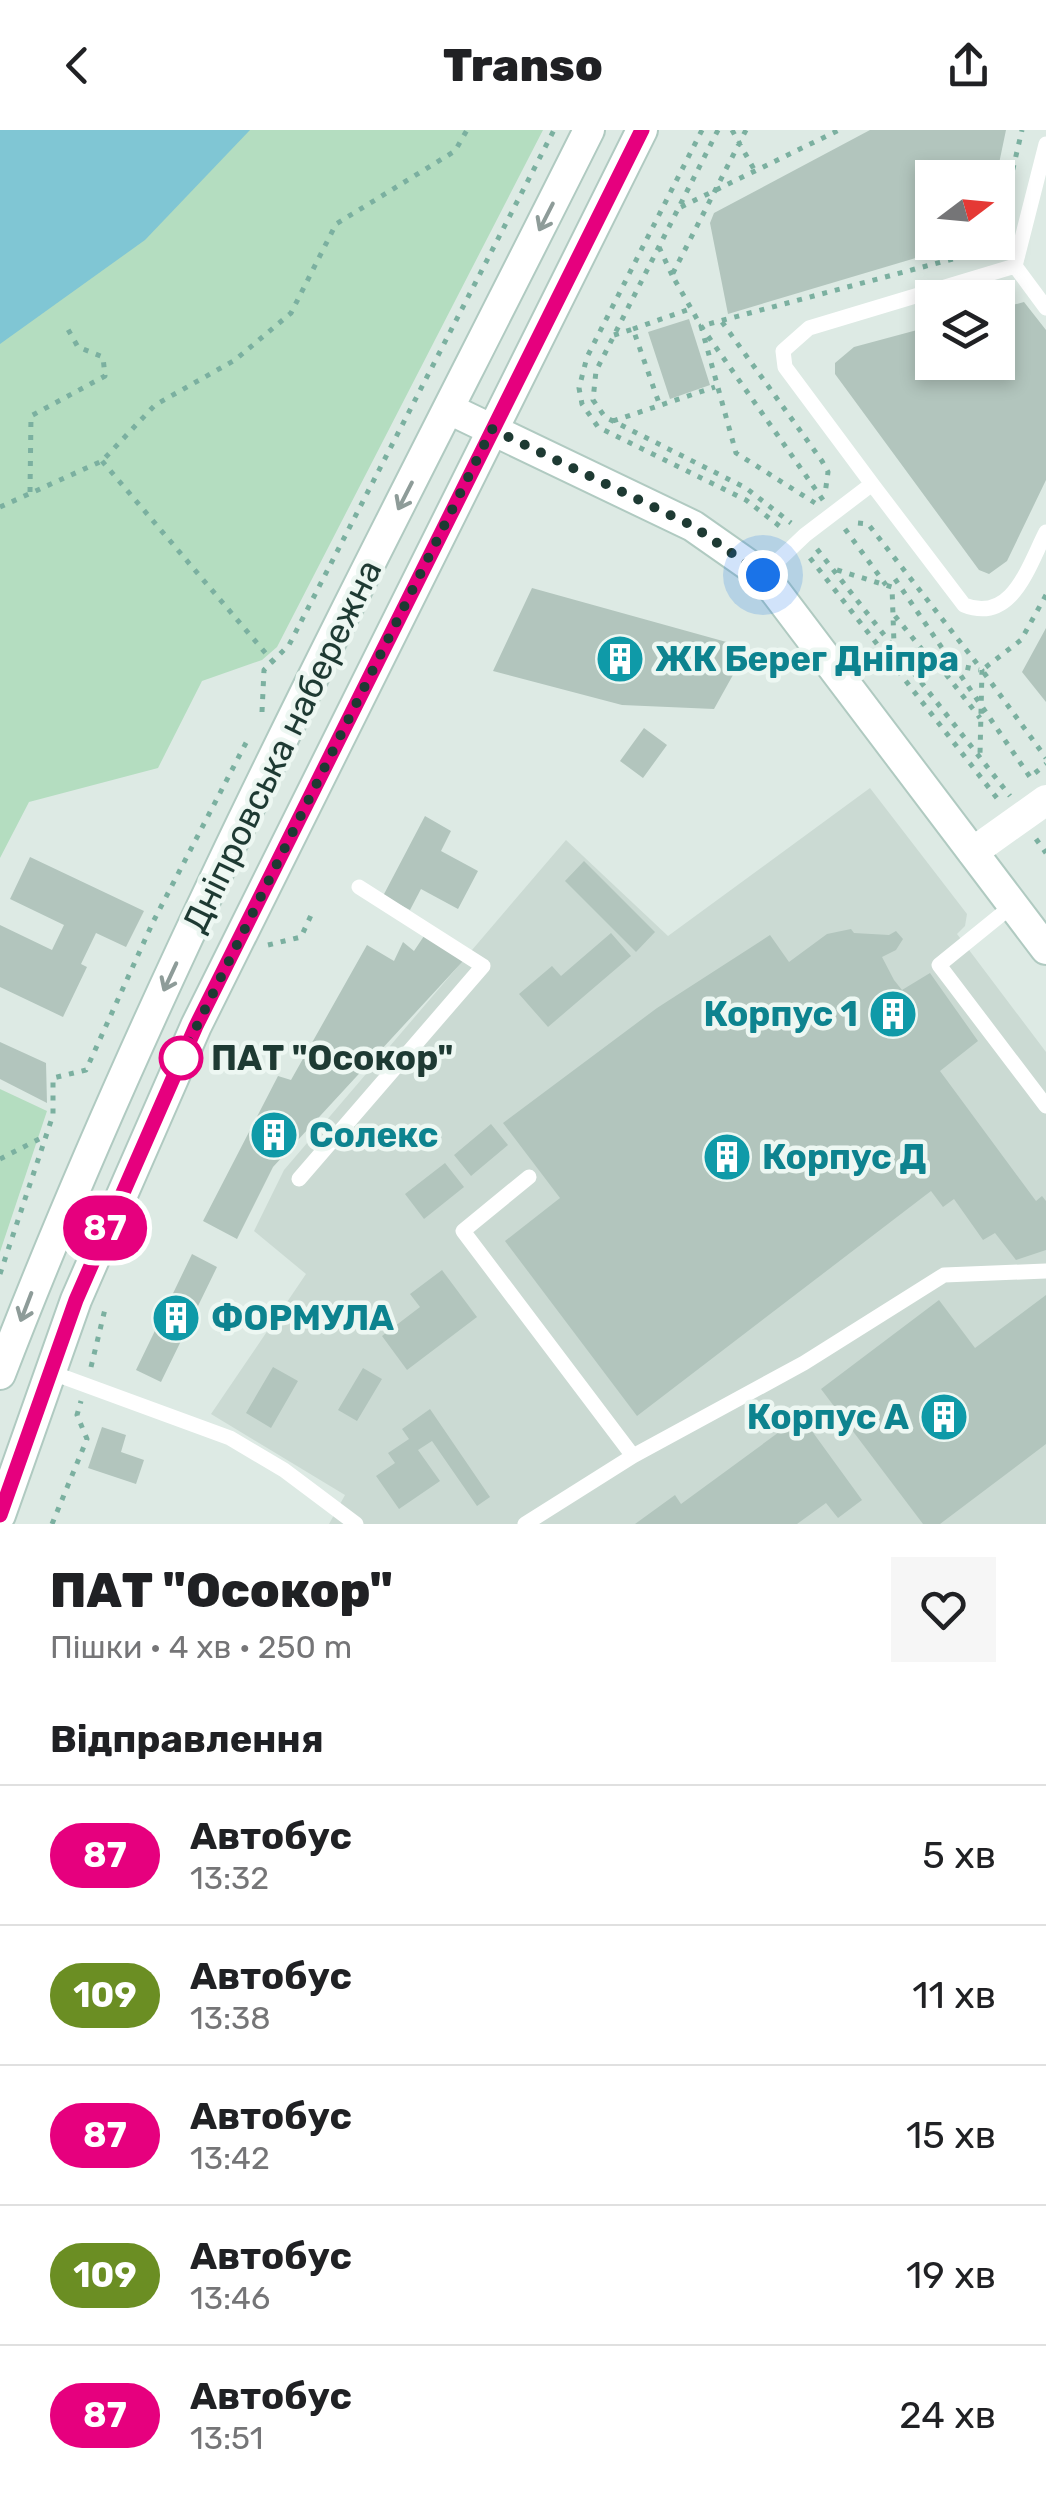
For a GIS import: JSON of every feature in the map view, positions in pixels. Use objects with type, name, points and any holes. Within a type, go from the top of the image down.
[{"type":"main road","name":"Дніпровська набережна","points":[[0,1374],[70,1196],[141,1037],[590,130]]},
{"type":"main road","name":"Дніпровська набережна","points":[[0,1515],[116,1201],[203,1009],[642,130]]},
{"type":"main road","points":[[449,409],[693,526],[763,575],[1046,949]]},
{"type":"main road","points":[[973,852],[1028,800]]},
{"type":"lane","points":[[1015,266],[1046,144]]},
{"type":"lane","points":[[1015,266],[1046,308]]},
{"type":"lane","points":[[1015,266],[809,328],[783,351],[785,367],[964,605],[990,611],[1012,597],[1046,532]]},
{"type":"lane","points":[[763,575],[797,542],[872,484]]},
{"type":"lane","points":[[300,1178],[482,966],[440,935],[359,887]]},
{"type":"lane","points":[[1013,905],[940,965],[1046,1106]]},
{"type":"lane","points":[[529,1177],[463,1231],[633,1456]]},
{"type":"lane","points":[[526,1524],[633,1456],[804,1363],[944,1275],[1046,1271]]},
{"type":"lane","points":[[50,1372],[230,1438],[284,1470],[356,1524]]},
{"type":"path","points":[[0,508],[30,492],[79,475],[102,461],[155,405],[235,360],[291,313],[336,224],[455,151],[467,130]]},
{"type":"path","points":[[0,1274],[53,1115],[53,1078],[86,1070],[153,922],[263,710],[264,670],[289,645],[554,130]]},
{"type":"path","points":[[702,130],[587,357],[579,388],[582,404],[598,427],[746,500],[797,542],[1002,804],[1028,800]]},
{"type":"path","points":[[718,130],[612,336],[592,390],[599,409],[614,421],[746,488],[793,524],[820,502],[829,484],[822,461],[722,322]]},
{"type":"path","points":[[732,130],[755,171]]},
{"type":"path","points":[[672,275],[746,130]]},
{"type":"path","points":[[678,208],[839,130]]},
{"type":"path","points":[[1015,160],[1022,130]]},
{"type":"path","points":[[659,247],[688,310],[820,502]]},
{"type":"path","points":[[700,326],[950,260]]},
{"type":"path","points":[[612,336],[688,310]]},
{"type":"path","points":[[30,492],[31,416],[106,376],[103,357],[78,347],[66,326]]},
{"type":"path","points":[[700,326],[736,453],[833,513]]},
{"type":"path","points":[[634,329],[660,406]]},
{"type":"path","points":[[614,421],[716,387]]},
{"type":"path","points":[[102,461],[274,663]]},
{"type":"path","points":[[1028,800],[980,756],[816,548],[844,528],[868,524],[1046,758]]},
{"type":"path","points":[[844,528],[889,586],[894,644]]},
{"type":"path","points":[[889,586],[926,554]]},
{"type":"path","points":[[835,569],[889,586]]},
{"type":"path","points":[[895,578],[981,706],[1028,800],[1046,854]]},
{"type":"path","points":[[902,654],[982,670],[1021,640],[1046,595]]},
{"type":"path","points":[[893,614],[981,719]]},
{"type":"path","points":[[980,756],[982,670]]},
{"type":"path","points":[[258,958],[266,945],[301,937],[313,911]]},
{"type":"path","points":[[0,1159],[43,1137]]},
{"type":"path","points":[[52,1524],[87,1439],[77,1415],[109,1291]]},
{"type":"shaded area","points":[[870,788],[967,914],[965,926],[957,934],[1046,1052],[1046,1524],[329,1524],[345,1495],[211,1414],[306,1274],[254,1231],[284,1170],[566,840],[668,936]]},
{"type":"green space","points":[[9,130],[543,130],[277,647],[262,660],[202,681],[158,768],[29,802],[0,858],[0,135]]},
{"type":"green space","points":[[0,1089],[47,1111],[0,1252]]},
{"type":"water","points":[[0,130],[250,130],[145,240],[0,344]]},
{"type":"building","points":[[870,130],[1006,130],[1000,160],[915,160],[915,258],[728,314],[710,223],[714,213]]},
{"type":"building","points":[[1024,302],[1046,330],[1046,480],[1007,561],[989,574],[979,570],[835,374],[835,363],[854,347],[915,331],[915,380],[1015,380],[1015,304]]},
{"type":"building","points":[[689,319],[710,385],[670,399],[648,332]]},
{"type":"building","name":"ЖК Берег Дніпра","points":[[532,588],[748,648],[714,709],[622,705],[493,671]]},
{"type":"building","points":[[1046,628],[1046,702],[1022,672]]},
{"type":"building","points":[[644,728],[667,745],[643,778],[620,761]]},
{"type":"building","points":[[425,816],[451,831],[441,851],[478,871],[458,909],[421,889],[410,910],[383,896]]},
{"type":"building","points":[[30,857],[144,911],[126,947],[96,933],[81,964],[87,967],[63,1017],[0,987],[0,925],[52,950],[64,925],[10,899]]},
{"type":"building","points":[[584,861],[655,932],[636,952],[565,881]]},
{"type":"building","name":"Корпус Д","points":[[851,929],[854,933],[889,935],[896,931],[903,939],[896,950],[882,957],[894,980],[902,990],[930,973],[978,1041],[940,1071],[1036,1201],[1042,1196],[1046,1201],[1046,1250],[1016,1260],[995,1233],[983,1240],[954,1199],[943,1207],[931,1191],[637,1416],[505,1241],[560,1198],[503,1123],[657,1008],[770,935],[789,962],[827,934]]},
{"type":"building","points":[[611,933],[631,956],[548,1027],[519,994],[552,966],[561,976]]},
{"type":"building","points":[[424,936],[463,961],[273,1167],[237,1239],[203,1221],[278,1076],[291,1080],[367,945],[394,961],[403,942],[414,951]]},
{"type":"building","points":[[0,1042],[46,1063],[47,1103],[0,1079]]},
{"type":"building","points":[[491,1124],[508,1145],[471,1176],[454,1155]]},
{"type":"building","points":[[445,1163],[464,1187],[424,1219],[405,1194]]},
{"type":"building","name":"ФОРМУЛА","points":[[192,1254],[217,1267],[161,1382],[136,1370]]},
{"type":"building","points":[[442,1270],[477,1317],[407,1370],[382,1336],[420,1307],[410,1294]]},
{"type":"building","name":"Корпус А","points":[[1046,1295],[1046,1444],[940,1524],[923,1524],[821,1389],[939,1300],[975,1348]]},
{"type":"building","points":[[273,1367],[298,1381],[271,1428],[246,1413]]},
{"type":"building","points":[[363,1368],[382,1379],[357,1421],[338,1410]]},
{"type":"building","points":[[430,1409],[490,1497],[477,1506],[432,1441],[418,1450],[440,1481],[399,1509],[376,1476],[395,1463],[388,1453],[409,1439],[402,1429]]},
{"type":"building","points":[[801,1416],[862,1500],[838,1518],[826,1503],[797,1524],[635,1524],[675,1495],[681,1504]]},
{"type":"building","points":[[102,1427],[126,1435],[121,1452],[144,1460],[136,1484],[88,1468]]},
{"type":"bus line","name":"87","points":[[0,1515],[76,1300],[116,1201],[196,1026],[642,130]]},
{"type":"place","name":"ЖК Берег Дніпра","points":[[620,659]]},
{"type":"place","name":"Корпус 1","points":[[893,1014]]},
{"type":"place","name":"ПАТ \"Осокор\"","points":[[181,1058]]},
{"type":"place","name":"Солекс","points":[[274,1135]]},
{"type":"place","name":"Корпус Д","points":[[727,1157]]},
{"type":"place","name":"ФОРМУЛА","points":[[176,1318]]},
{"type":"place","name":"Корпус А","points":[[944,1417]]},
{"type":"route","points":[[181,1058],[492,429],[693,526],[763,575]]}]
